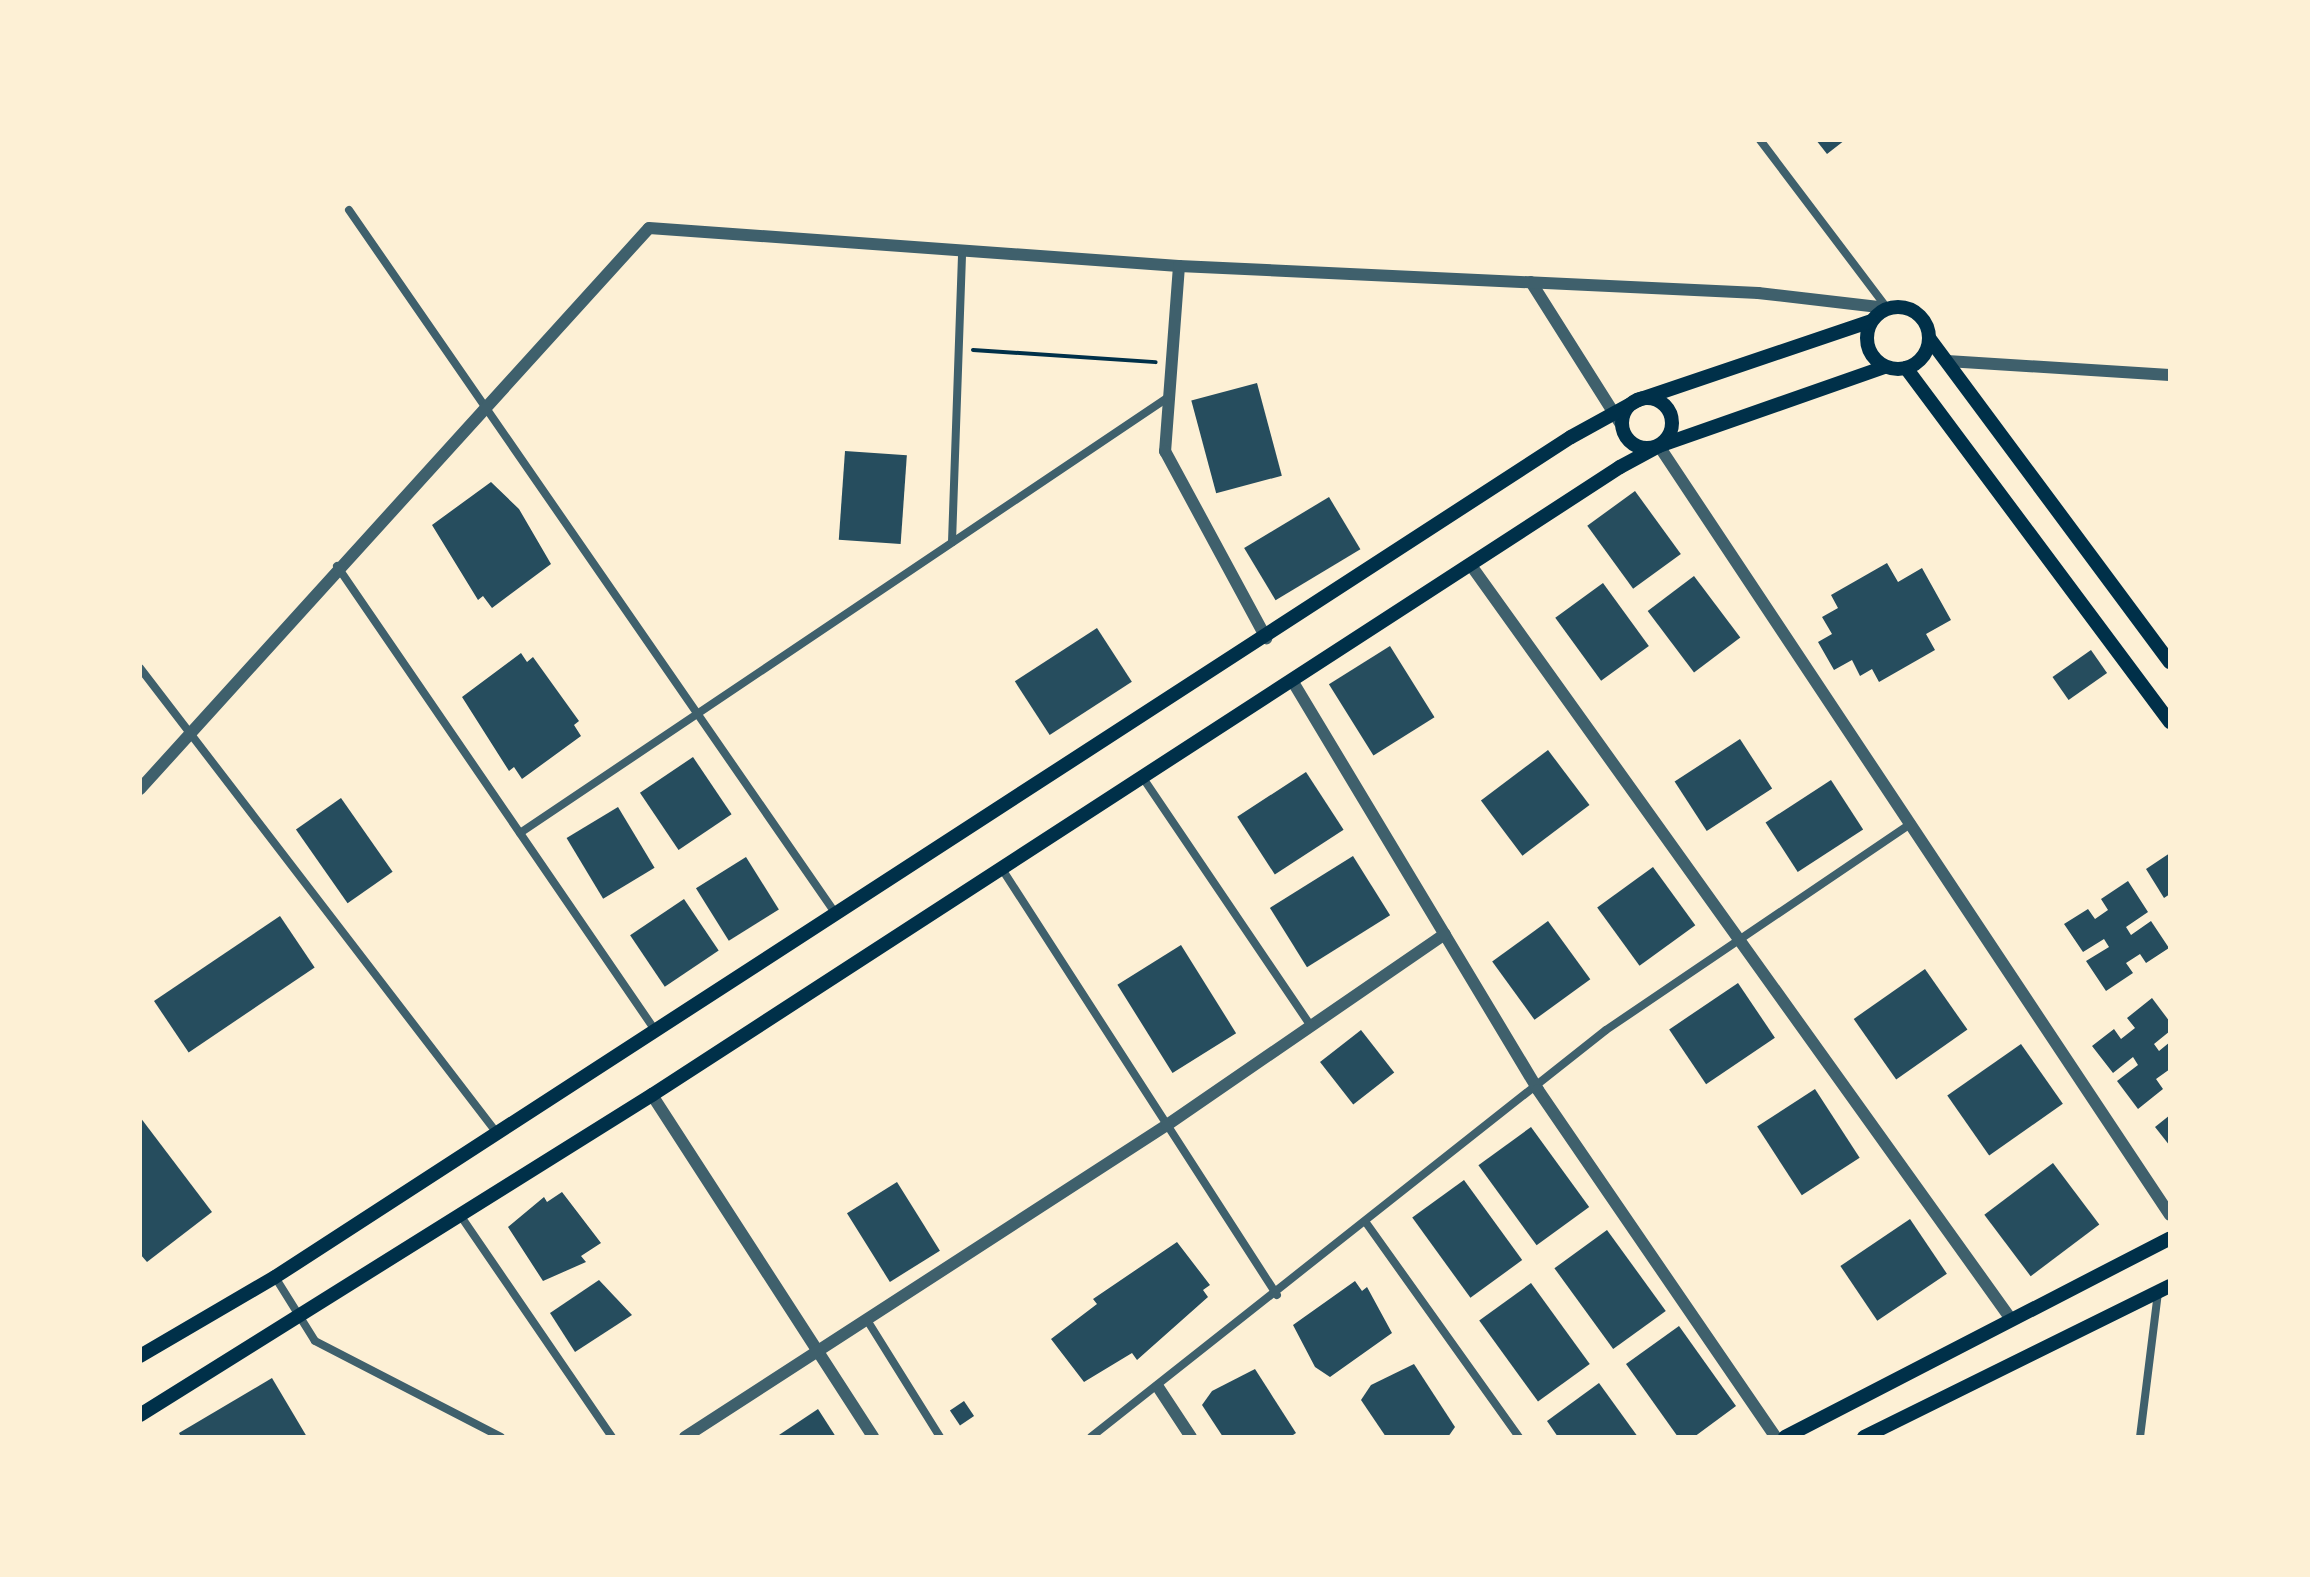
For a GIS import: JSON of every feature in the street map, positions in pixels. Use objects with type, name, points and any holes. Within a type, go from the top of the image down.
[{"type":"main road","points":[[140,1356],[275,1277],[1613,412],[1638,400],[1871,321],[1887,308],[1916,312],[1929,338],[2170,662]]},
{"type":"main road","points":[[1871,321],[1869,352],[1885,367]]},
{"type":"main road","points":[[140,1415],[652,1095],[1293,682],[1470,564],[1659,446],[1885,367],[1906,368],[1923,357],[1929,338]]},
{"type":"main road","points":[[1906,368],[2170,722]]},
{"type":"main road","points":[[1638,400],[1655,399],[1672,417],[1659,446]]},
{"type":"main road","points":[[1638,400],[1622,426],[1635,446],[1659,446]]},
{"type":"main road","points":[[1785,1437],[2170,1238]]},
{"type":"main road","points":[[1864,1437],[2164,1289]]},
{"type":"street","points":[[1760,140],[1887,308]]},
{"type":"street","points":[[349,210],[836,914]]},
{"type":"street","points":[[140,789],[483,405],[649,228],[1179,266],[1758,293],[1887,308]]},
{"type":"street","points":[[952,542],[962,250]]},
{"type":"street","points":[[1179,266],[1165,451],[1173,474],[1266,638]]},
{"type":"street","points":[[1531,282],[1622,426]]},
{"type":"street","points":[[1947,361],[2170,375]]},
{"type":"street","points":[[520,833],[1167,398]]},
{"type":"street","points":[[1659,446],[2170,1215]]},
{"type":"street","points":[[1470,564],[2011,1319]]},
{"type":"street","points":[[337,566],[655,1030]]},
{"type":"street","points":[[140,668],[497,1133]]},
{"type":"street","points":[[1293,682],[1538,1090],[1776,1437]]},
{"type":"street","points":[[1143,778],[1311,1026]]},
{"type":"street","points":[[1091,1437],[1538,1090],[1606,1030],[1912,823]]},
{"type":"street","points":[[1002,869],[1277,1295]]},
{"type":"street","points":[[685,1437],[815,1356],[1167,1125],[1445,934]]},
{"type":"street","points":[[652,1095],[815,1356],[873,1437]]},
{"type":"street","points":[[460,1215],[612,1437]]},
{"type":"street","points":[[1367,1224],[1519,1437]]},
{"type":"street","points":[[275,1277],[299,1315],[327,1349],[501,1437]]},
{"type":"street","points":[[2140,1437],[2164,1289]]},
{"type":"street","points":[[867,1320],[940,1437]]},
{"type":"street","points":[[1158,1387],[1191,1437]]},
{"type":"path","points":[[959,349],[1171,363]]},
{"type":"building","points":[[1816,140],[1845,140],[1827,154]]},
{"type":"building","points":[[1257,383],[1282,476],[1216,493],[1191,401]]},
{"type":"building","points":[[845,451],[907,455],[901,544],[839,540]]},
{"type":"building","points":[[491,482],[519,509],[551,564],[492,608],[483,596],[478,600],[432,525]]},
{"type":"building","points":[[1635,491],[1681,554],[1633,589],[1587,526]]},
{"type":"building","points":[[1329,497],[1360,549],[1276,600],[1244,548]]},
{"type":"building","points":[[1887,563],[1898,582],[1922,568],[1951,620],[1926,634],[1935,650],[1879,682],[1872,669],[1860,676],[1852,660],[1834,670],[1818,642],[1832,634],[1822,617],[1838,608],[1831,595]]},
{"type":"building","points":[[1694,576],[1740,637],[1694,672],[1648,611]]},
{"type":"building","points":[[1603,583],[1649,646],[1601,681],[1555,618]]},
{"type":"building","points":[[1097,628],[1132,682],[1050,735],[1015,681]]},
{"type":"building","points":[[1390,646],[1435,717],[1373,755],[1329,684]]},
{"type":"building","points":[[2091,650],[2107,673],[2069,700],[2052,677]]},
{"type":"building","points":[[521,653],[527,662],[533,657],[579,721],[574,725],[581,736],[522,779],[514,767],[509,771],[462,697]]},
{"type":"building","points":[[1740,739],[1772,788],[1707,831],[1675,781]]},
{"type":"building","points":[[1548,750],[1590,805],[1522,856],[1481,801]]},
{"type":"building","points":[[693,757],[732,814],[679,850],[640,793]]},
{"type":"building","points":[[1306,772],[1344,830],[1275,875],[1237,817]]},
{"type":"building","points":[[1831,780],[1863,829],[1798,872],[1766,822]]},
{"type":"building","points":[[341,798],[393,872],[348,903],[296,830]]},
{"type":"building","points":[[618,807],[655,868],[603,899],[567,838]]},
{"type":"building","points":[[2170,853],[2170,894],[2164,898],[2146,869]]},
{"type":"building","points":[[1353,856],[1390,915],[1307,967],[1270,908]]},
{"type":"building","points":[[746,857],[779,910],[729,941],[696,888]]},
{"type":"building","points":[[1653,867],[1695,925],[1639,966],[1597,908]]},
{"type":"building","points":[[2128,881],[2148,912],[2126,927],[2131,935],[2151,921],[2169,948],[2146,963],[2140,954],[2126,963],[2133,973],[2106,991],[2086,961],[2109,947],[2104,939],[2083,952],[2064,924],[2088,909],[2095,919],[2108,910],[2101,899]]},
{"type":"building","points":[[684,899],[719,950],[665,987],[630,935]]},
{"type":"building","points":[[280,916],[315,967],[189,1052],[154,1001]]},
{"type":"building","points":[[1548,921],[1590,979],[1534,1020],[1492,962]]},
{"type":"building","points":[[1181,945],[1236,1033],[1173,1073],[1117,985]]},
{"type":"building","points":[[1925,969],[1967,1030],[1896,1080],[1854,1019]]},
{"type":"building","points":[[1738,983],[1775,1038],[1706,1084],[1669,1029]]},
{"type":"building","points":[[2152,998],[2170,1022],[2170,1031],[2154,1044],[2159,1051],[2170,1042],[2170,1069],[2156,1079],[2163,1089],[2138,1109],[2117,1081],[2138,1065],[2133,1057],[2113,1073],[2092,1046],[2114,1029],[2121,1039],[2135,1028],[2127,1018]]},
{"type":"building","points":[[1361,1030],[1394,1073],[1353,1105],[1320,1062]]},
{"type":"building","points":[[2021,1044],[2063,1104],[1989,1155],[1947,1096]]},
{"type":"building","points":[[1815,1089],[1860,1158],[1802,1195],[1757,1127]]},
{"type":"building","points":[[2170,1115],[2170,1146],[2155,1127]]},
{"type":"building","points":[[140,1117],[212,1212],[147,1262],[140,1254]]},
{"type":"building","points":[[1531,1127],[1589,1207],[1537,1245],[1478,1165]]},
{"type":"building","points":[[2053,1163],[2099,1224],[2031,1276],[1984,1215]]},
{"type":"building","points":[[1464,1180],[1522,1260],[1470,1298],[1412,1218]]},
{"type":"building","points":[[897,1182],[940,1251],[890,1282],[847,1213]]},
{"type":"building","points":[[562,1192],[601,1243],[581,1256],[586,1262],[543,1281],[508,1227],[544,1197],[547,1202]]},
{"type":"building","points":[[1910,1219],[1947,1274],[1877,1321],[1840,1266]]},
{"type":"building","points":[[1607,1230],[1666,1311],[1613,1349],[1554,1268]]},
{"type":"building","points":[[1177,1242],[1210,1285],[1203,1290],[1208,1297],[1137,1360],[1132,1353],[1084,1382],[1051,1339],[1097,1304],[1093,1299]]},
{"type":"building","points":[[599,1280],[632,1315],[575,1352],[550,1313]]},
{"type":"building","points":[[1355,1281],[1362,1291],[1367,1287],[1392,1333],[1330,1377],[1315,1367],[1293,1325]]},
{"type":"building","points":[[1531,1283],[1590,1364],[1538,1402],[1479,1321]]},
{"type":"building","points":[[1679,1326],[1736,1406],[1694,1437],[1678,1437],[1626,1364]]},
{"type":"building","points":[[1414,1364],[1455,1427],[1448,1437],[1386,1437],[1361,1400],[1371,1385]]},
{"type":"building","points":[[1255,1369],[1296,1433],[1290,1437],[1223,1437],[1202,1405],[1212,1391]]},
{"type":"building","points":[[272,1378],[307,1437],[181,1437],[179,1433]]},
{"type":"building","points":[[1599,1383],[1638,1437],[1558,1437],[1547,1421]]},
{"type":"building","points":[[964,1401],[974,1416],[960,1425],[950,1411]]},
{"type":"building","points":[[818,1409],[836,1437],[776,1437]]}]
